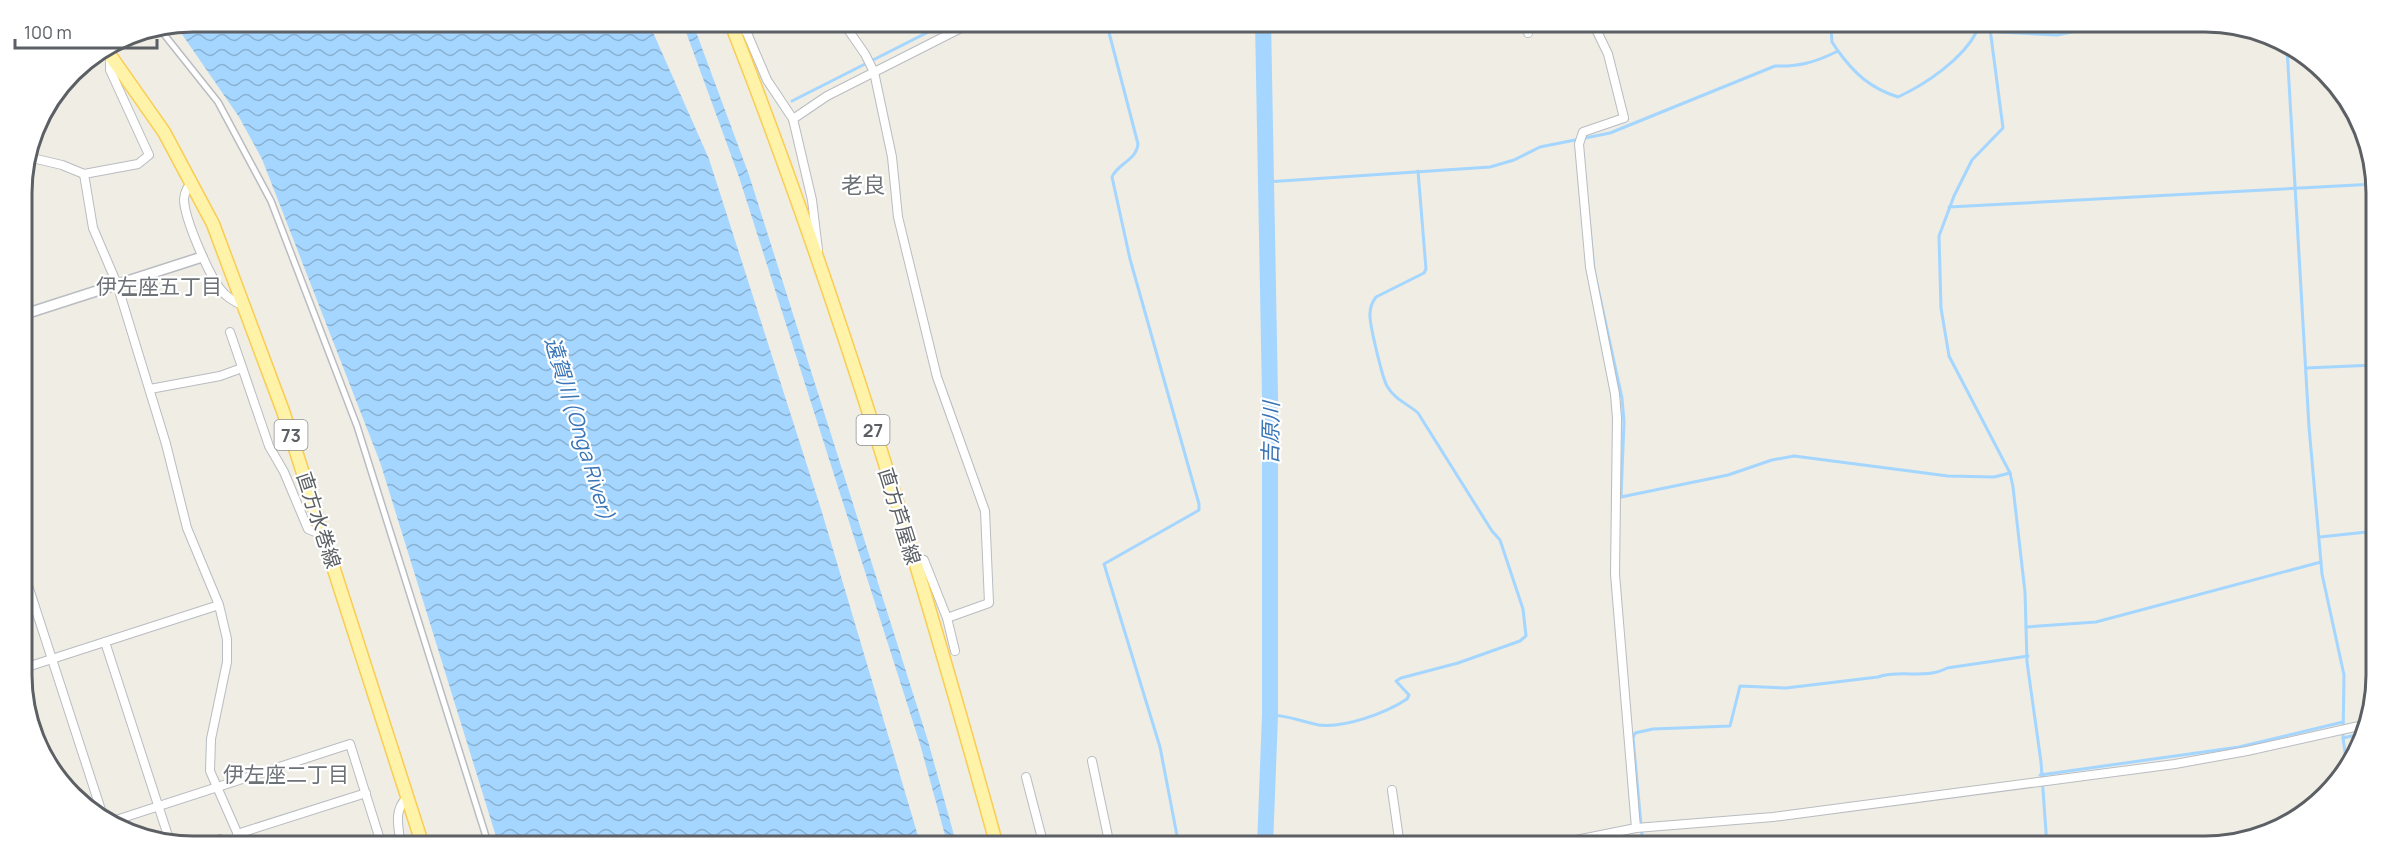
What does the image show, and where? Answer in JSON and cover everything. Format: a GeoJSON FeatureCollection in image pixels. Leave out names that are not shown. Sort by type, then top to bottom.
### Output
{"type":"FeatureCollection","features":[{"type":"Feature","properties":{"kind":"main road","name":"直方芦屋線"},"geometry":{"type":"LineString","coordinates":[[734,31],[817,261],[913,556],[994,836]]}},
{"type":"Feature","properties":{"kind":"main road","name":"直方水巻線"},"geometry":{"type":"LineString","coordinates":[[110,54],[164,132],[193,182],[213,224],[246,306],[323,529],[419,836]]}},
{"type":"Feature","properties":{"kind":"street"},"geometry":{"type":"LineString","coordinates":[[745,31],[767,80],[793,119],[812,200],[819,247],[817,261]]}},
{"type":"Feature","properties":{"kind":"street"},"geometry":{"type":"LineString","coordinates":[[848,31],[874,72],[892,157],[898,217],[937,377],[985,511],[989,603],[947,618]]}},
{"type":"Feature","properties":{"kind":"street"},"geometry":{"type":"LineString","coordinates":[[793,119],[874,72],[955,31]]}},
{"type":"Feature","properties":{"kind":"street"},"geometry":{"type":"LineString","coordinates":[[1597,31],[1608,54],[1624,117],[1583,132],[1579,144],[1590,267],[1615,394],[1617,418],[1615,574],[1636,828]]}},
{"type":"Feature","properties":{"kind":"street"},"geometry":{"type":"LineString","coordinates":[[164,34],[218,102],[271,201],[357,426],[486,836]]}},
{"type":"Feature","properties":{"kind":"street"},"geometry":{"type":"LineString","coordinates":[[35,159],[62,165],[84,174],[138,164],[149,155],[110,70],[108,55]]}},
{"type":"Feature","properties":{"kind":"street"},"geometry":{"type":"LineString","coordinates":[[84,174],[93,228],[117,284],[150,389],[181,498],[187,528],[219,605],[227,639],[227,662],[211,740],[210,771],[237,834],[366,793]]}},
{"type":"Feature","properties":{"kind":"street"},"geometry":{"type":"LineString","coordinates":[[193,182],[185,190],[184,202],[202,257],[221,290],[230,300],[246,306]]}},
{"type":"Feature","properties":{"kind":"street"},"geometry":{"type":"LineString","coordinates":[[32,312],[202,257]]}},
{"type":"Feature","properties":{"kind":"street"},"geometry":{"type":"LineString","coordinates":[[230,332],[269,446],[284,472],[308,529],[315,532],[323,529]]}},
{"type":"Feature","properties":{"kind":"street"},"geometry":{"type":"LineString","coordinates":[[150,389],[220,376],[242,368]]}},
{"type":"Feature","properties":{"kind":"street"},"geometry":{"type":"LineString","coordinates":[[913,556],[924,560],[947,618],[955,651]]}},
{"type":"Feature","properties":{"kind":"street"},"geometry":{"type":"LineString","coordinates":[[31,593],[100,806]]}},
{"type":"Feature","properties":{"kind":"street"},"geometry":{"type":"LineString","coordinates":[[31,666],[219,605]]}},
{"type":"Feature","properties":{"kind":"street"},"geometry":{"type":"LineString","coordinates":[[105,642],[167,833]]}},
{"type":"Feature","properties":{"kind":"street"},"geometry":{"type":"LineString","coordinates":[[1599,835],[1636,828],[1773,818],[2175,764],[2247,752],[2357,727]]}},
{"type":"Feature","properties":{"kind":"street"},"geometry":{"type":"LineString","coordinates":[[121,819],[350,744],[379,836]]}},
{"type":"Feature","properties":{"kind":"street"},"geometry":{"type":"LineString","coordinates":[[1092,761],[1108,836]]}},
{"type":"Feature","properties":{"kind":"street"},"geometry":{"type":"LineString","coordinates":[[1026,777],[1041,836]]}},
{"type":"Feature","properties":{"kind":"street"},"geometry":{"type":"LineString","coordinates":[[1392,790],[1398,835]]}},
{"type":"Feature","properties":{"kind":"street"},"geometry":{"type":"LineString","coordinates":[[400,836],[397,813],[399,806],[406,799]]}},
{"type":"Feature","properties":{"kind":"water","name":"遠賀川 (Onga River)"},"geometry":{"type":"Polygon","coordinates":[[[652,31],[709,159],[821,509],[918,836],[496,836],[380,462],[262,159],[239,117],[181,32],[652,31]]]}},
{"type":"Feature","properties":{"kind":"water"},"geometry":{"type":"Polygon","coordinates":[[[686,31],[696,31],[749,175],[928,741],[954,836],[945,836],[920,744],[739,177],[686,31]]]}},
{"type":"Feature","properties":{"kind":"waterway"},"geometry":{"type":"LineString","coordinates":[[792,101],[930,31]]}},
{"type":"Feature","properties":{"kind":"waterway"},"geometry":{"type":"LineString","coordinates":[[1109,31],[1138,144],[1134,154],[1118,168],[1112,177],[1130,259],[1199,504],[1199,510],[1104,564],[1160,747],[1177,836]]}},
{"type":"Feature","properties":{"kind":"waterway","name":"吉原川"},"geometry":{"type":"LineString","coordinates":[[1263,31],[1270,396],[1270,715],[1265,835]]}},
{"type":"Feature","properties":{"kind":"waterway"},"geometry":{"type":"LineString","coordinates":[[1831,31],[1832,42],[1838,51]]}},
{"type":"Feature","properties":{"kind":"waterway"},"geometry":{"type":"LineString","coordinates":[[1266,182],[1490,167],[1514,160],[1540,147],[1610,133],[1775,66],[1807,63],[1838,51],[1864,79],[1879,89],[1898,97],[1943,70],[1963,51],[1977,31]]}},
{"type":"Feature","properties":{"kind":"waterway"},"geometry":{"type":"LineString","coordinates":[[1990,31],[2003,128],[1972,160],[1954,196],[1939,236],[1941,308],[1949,356],[2010,473],[2013,487],[2025,592],[2027,662],[2041,762],[2046,835]]}},
{"type":"Feature","properties":{"kind":"waterway"},"geometry":{"type":"LineString","coordinates":[[1996,31],[2057,35],[2077,31]]}},
{"type":"Feature","properties":{"kind":"waterway"},"geometry":{"type":"LineString","coordinates":[[2287,55],[2309,427],[2322,574],[2344,675],[2343,738],[2345,752]]}},
{"type":"Feature","properties":{"kind":"waterway"},"geometry":{"type":"LineString","coordinates":[[1270,715],[1289,717],[1319,725],[1353,722],[1407,699],[1409,695],[1396,681],[1401,678],[1458,663],[1520,641],[1526,636],[1523,609],[1500,540],[1492,531],[1418,413],[1390,391],[1376,350],[1370,314],[1376,297],[1424,273],[1426,269],[1418,171]]}},
{"type":"Feature","properties":{"kind":"waterway"},"geometry":{"type":"LineString","coordinates":[[1949,207],[2365,185]]}},
{"type":"Feature","properties":{"kind":"waterway"},"geometry":{"type":"LineString","coordinates":[[1589,219],[1594,270],[1622,398],[1624,422],[1621,497],[1728,475],[1772,460],[1794,456],[1948,476],[1994,477],[2010,473]]}},
{"type":"Feature","properties":{"kind":"waterway"},"geometry":{"type":"LineString","coordinates":[[2306,368],[2366,365]]}},
{"type":"Feature","properties":{"kind":"waterway"},"geometry":{"type":"LineString","coordinates":[[2320,537],[2366,532]]}},
{"type":"Feature","properties":{"kind":"waterway"},"geometry":{"type":"LineString","coordinates":[[2026,627],[2096,622],[2321,562]]}},
{"type":"Feature","properties":{"kind":"waterway"},"geometry":{"type":"LineString","coordinates":[[1642,835],[1633,738],[1635,733],[1653,729],[1730,726],[1740,686],[1786,688],[1895,674],[1922,674],[2028,656]]}},
{"type":"Feature","properties":{"kind":"waterway"},"geometry":{"type":"LineString","coordinates":[[2040,775],[2239,747],[2343,722]]}},
{"type":"Feature","properties":{"kind":"waterway"},"geometry":{"type":"LineString","coordinates":[[2343,738],[2353,736]]}},
{"type":"Feature","properties":{"kind":"district","name":"老良"},"geometry":{"type":"Point","coordinates":[863,185]}},
{"type":"Feature","properties":{"kind":"district","name":"伊左座五丁目"},"geometry":{"type":"Point","coordinates":[159,286]}},
{"type":"Feature","properties":{"kind":"district","name":"伊左座二丁目"},"geometry":{"type":"Point","coordinates":[286,774]}}]}
